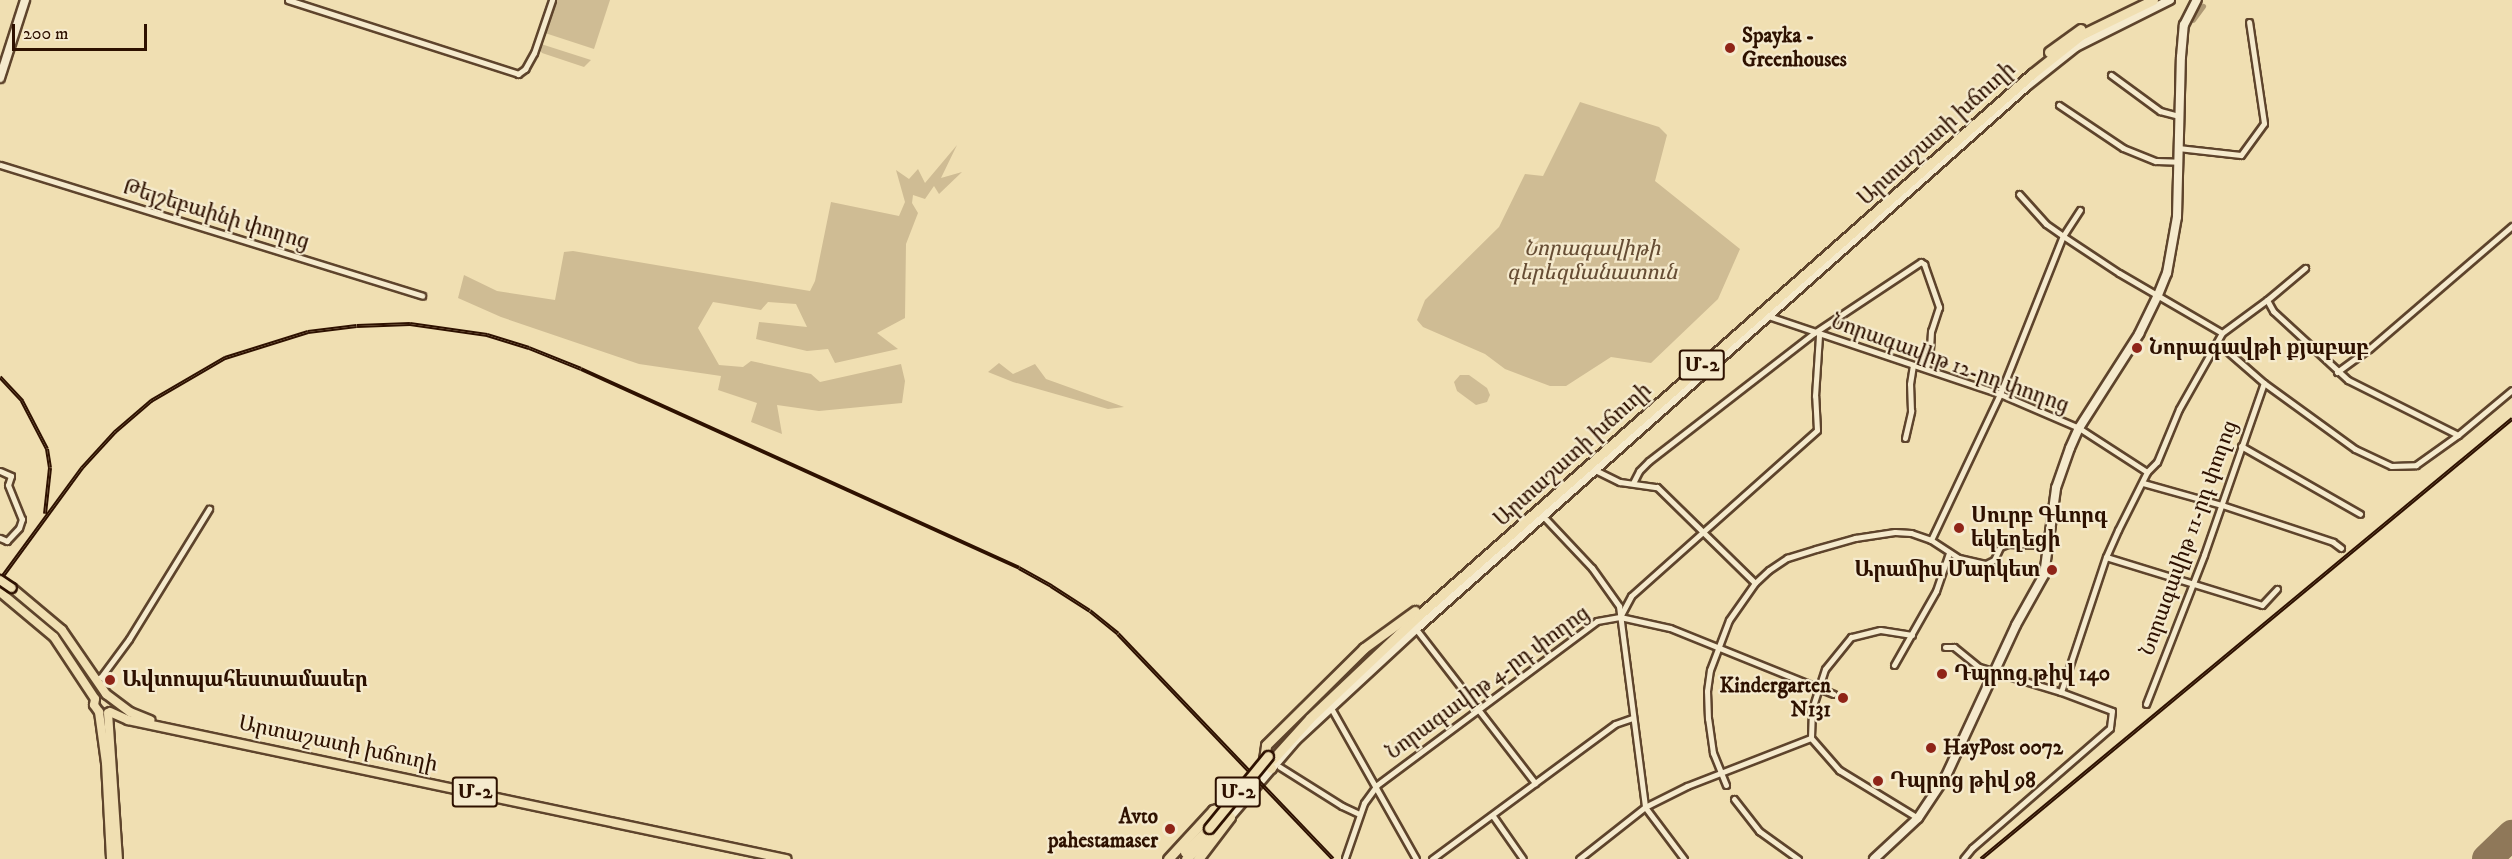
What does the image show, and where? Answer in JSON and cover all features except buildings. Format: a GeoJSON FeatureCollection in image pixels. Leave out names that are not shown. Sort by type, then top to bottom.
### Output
{"type":"FeatureCollection","features":[{"type":"Feature","properties":{"kind":"highway","name":"Արտաշատի խճուղի"},"geometry":{"type":"LineString","coordinates":[[1273,763],[1307,714],[1415,611],[2056,45],[2083,28],[2140,0]]}},
{"type":"Feature","properties":{"kind":"highway","name":"Արտաշատի խճուղի"},"geometry":{"type":"LineString","coordinates":[[1186,859],[1273,763],[1310,718],[1444,593],[2032,74],[2081,35],[2153,0]]}},
{"type":"Feature","properties":{"kind":"highway"},"geometry":{"type":"LineString","coordinates":[[1168,859],[1215,809],[1230,817],[1198,859]]}},
{"type":"Feature","properties":{"kind":"highway","name":"Արտաշատի խճուղի"},"geometry":{"type":"LineString","coordinates":[[1177,859],[1211,829]]}},
{"type":"Feature","properties":{"kind":"main road"},"geometry":{"type":"LineString","coordinates":[[0,580],[62,630],[106,694],[95,699]]}},
{"type":"Feature","properties":{"kind":"main road"},"geometry":{"type":"LineString","coordinates":[[4,594],[54,637],[95,699],[94,705],[105,712]]}},
{"type":"Feature","properties":{"kind":"main road","name":"Մ-2"},"geometry":{"type":"LineString","coordinates":[[106,694],[114,701]]}},
{"type":"Feature","properties":{"kind":"main road"},"geometry":{"type":"LineString","coordinates":[[111,859],[105,712],[114,701]]}},
{"type":"Feature","properties":{"kind":"main road","name":"Արտաշատի խճուղի"},"geometry":{"type":"LineString","coordinates":[[114,701],[130,712],[164,726]]}},
{"type":"Feature","properties":{"kind":"main road"},"geometry":{"type":"LineString","coordinates":[[105,712],[117,859]]}},
{"type":"Feature","properties":{"kind":"main road","name":"Արտաշատի խճուղի"},"geometry":{"type":"LineString","coordinates":[[105,712],[128,720],[786,859]]}},
{"type":"Feature","properties":{"kind":"street"},"geometry":{"type":"LineString","coordinates":[[0,78],[25,0]]}},
{"type":"Feature","properties":{"kind":"street"},"geometry":{"type":"LineString","coordinates":[[288,0],[518,75],[525,69],[534,53],[552,0]]}},
{"type":"Feature","properties":{"kind":"street","name":"Արտաշատի խճուղի"},"geometry":{"type":"LineString","coordinates":[[1273,763],[1416,628],[1542,515],[2061,57],[2091,38],[2170,0]]}},
{"type":"Feature","properties":{"kind":"street"},"geometry":{"type":"LineString","coordinates":[[2192,0],[2192,9]]}},
{"type":"Feature","properties":{"kind":"street"},"geometry":{"type":"LineString","coordinates":[[1874,859],[1918,818],[1946,776],[1994,670],[2044,575],[2056,488],[2079,428],[2139,333],[2158,295],[2174,240],[2184,25],[2197,0]]}},
{"type":"Feature","properties":{"kind":"street"},"geometry":{"type":"LineString","coordinates":[[2178,148],[2241,155],[2264,123],[2249,22]]}},
{"type":"Feature","properties":{"kind":"street"},"geometry":{"type":"LineString","coordinates":[[2111,75],[2160,111],[2179,116]]}},
{"type":"Feature","properties":{"kind":"street"},"geometry":{"type":"LineString","coordinates":[[2059,105],[2123,148],[2156,161],[2179,162]]}},
{"type":"Feature","properties":{"kind":"street","name":"Թեյշեբաինի փողոց"},"geometry":{"type":"LineString","coordinates":[[0,165],[422,296]]}},
{"type":"Feature","properties":{"kind":"street"},"geometry":{"type":"LineString","coordinates":[[2019,194],[2046,224],[2063,236],[2119,273],[2222,333]]}},
{"type":"Feature","properties":{"kind":"street"},"geometry":{"type":"LineString","coordinates":[[1931,540],[2000,394],[2063,236],[2080,210]]}},
{"type":"Feature","properties":{"kind":"street"},"geometry":{"type":"LineString","coordinates":[[2337,372],[2376,343],[2512,226]]}},
{"type":"Feature","properties":{"kind":"street"},"geometry":{"type":"LineString","coordinates":[[1633,483],[1639,471],[1649,461],[1816,334],[1922,262],[1939,307],[1931,331],[1930,352],[1926,368]]}},
{"type":"Feature","properties":{"kind":"street"},"geometry":{"type":"LineString","coordinates":[[2061,692],[2106,557],[2147,472],[2157,462],[2179,409],[2222,333],[2305,268]]}},
{"type":"Feature","properties":{"kind":"street"},"geometry":{"type":"LineString","coordinates":[[2267,300],[2274,311],[2337,372],[2458,435]]}},
{"type":"Feature","properties":{"kind":"street","name":"Նորագավիթ 12-րդ փողոց"},"geometry":{"type":"LineString","coordinates":[[1768,316],[2000,394],[2079,428],[2147,472]]}},
{"type":"Feature","properties":{"kind":"street"},"geometry":{"type":"LineString","coordinates":[[1620,617],[1631,596],[1817,430],[1816,334]]}},
{"type":"Feature","properties":{"kind":"street"},"geometry":{"type":"LineString","coordinates":[[2218,343],[2264,383],[2355,449],[2391,466],[2416,465],[2458,435],[2512,390]]}},
{"type":"Feature","properties":{"kind":"street"},"geometry":{"type":"LineString","coordinates":[[1905,438],[1911,411],[1910,384],[1913,365]]}},
{"type":"Feature","properties":{"kind":"street","name":"Նորագավիթ 11-րդ փողոց"},"geometry":{"type":"LineString","coordinates":[[2146,704],[2222,505],[2264,383]]}},
{"type":"Feature","properties":{"kind":"street"},"geometry":{"type":"LineString","coordinates":[[2241,446],[2360,514]]}},
{"type":"Feature","properties":{"kind":"street"},"geometry":{"type":"LineString","coordinates":[[1593,470],[1607,478],[1657,487],[1755,583]]}},
{"type":"Feature","properties":{"kind":"street"},"geometry":{"type":"LineString","coordinates":[[0,471],[12,476],[8,485],[22,519],[19,528],[7,540],[0,538]]}},
{"type":"Feature","properties":{"kind":"street"},"geometry":{"type":"LineString","coordinates":[[2143,483],[2222,505],[2333,542],[2341,548]]}},
{"type":"Feature","properties":{"kind":"street"},"geometry":{"type":"LineString","coordinates":[[96,679],[101,677],[129,639],[209,509]]}},
{"type":"Feature","properties":{"kind":"street"},"geometry":{"type":"LineString","coordinates":[[1542,515],[1592,568],[1617,601],[1645,807],[1684,859]]}},
{"type":"Feature","properties":{"kind":"street"},"geometry":{"type":"LineString","coordinates":[[1726,785],[1713,753],[1707,691],[1717,646],[1729,620],[1755,583],[1787,558],[1855,538],[1895,532],[1911,533],[1931,540],[1949,553],[1986,564],[1992,563],[2000,547],[2007,544],[2048,545]]}},
{"type":"Feature","properties":{"kind":"street"},"geometry":{"type":"LineString","coordinates":[[1894,665],[1936,591],[1949,553]]}},
{"type":"Feature","properties":{"kind":"street"},"geometry":{"type":"LineString","coordinates":[[2106,557],[2262,605],[2277,589]]}},
{"type":"Feature","properties":{"kind":"street","name":"Նորագավիթ 4-րդ փողոց"},"geometry":{"type":"LineString","coordinates":[[1345,858],[1359,814],[1368,794],[1377,785],[1597,621],[1620,617],[1670,627],[1833,694]]}},
{"type":"Feature","properties":{"kind":"street"},"geometry":{"type":"LineString","coordinates":[[1416,628],[1535,783]]}},
{"type":"Feature","properties":{"kind":"street"},"geometry":{"type":"LineString","coordinates":[[1912,635],[1880,630],[1851,637],[1826,669],[1818,687],[1812,709],[1811,738],[1839,770],[1918,818]]}},
{"type":"Feature","properties":{"kind":"street"},"geometry":{"type":"LineString","coordinates":[[1944,647],[1954,647],[1980,667],[2061,692],[2112,711],[2110,728],[1972,848],[1963,859]]}},
{"type":"Feature","properties":{"kind":"street"},"geometry":{"type":"LineString","coordinates":[[1331,708],[1377,785],[1416,859]]}},
{"type":"Feature","properties":{"kind":"street"},"geometry":{"type":"LineString","coordinates":[[1432,859],[1615,724],[1632,718]]}},
{"type":"Feature","properties":{"kind":"street"},"geometry":{"type":"LineString","coordinates":[[1579,859],[1645,807],[1720,773],[1811,738]]}},
{"type":"Feature","properties":{"kind":"street"},"geometry":{"type":"LineString","coordinates":[[1230,817],[1273,763],[1359,814]]}},
{"type":"Feature","properties":{"kind":"street"},"geometry":{"type":"LineString","coordinates":[[1734,799],[1759,831],[1798,859]]}},
{"type":"Feature","properties":{"kind":"street"},"geometry":{"type":"LineString","coordinates":[[1493,816],[1523,859]]}},
{"type":"Feature","properties":{"kind":"green space"},"geometry":{"type":"Polygon","coordinates":[[[556,0],[610,0],[594,49],[545,33],[556,0]]]}},
{"type":"Feature","properties":{"kind":"green space"},"geometry":{"type":"Polygon","coordinates":[[[541,44],[591,60],[584,67],[542,53],[539,49],[541,44]]]}},
{"type":"Feature","properties":{"kind":"green space","name":"Նորագավիթի գերեզմանատուն"},"geometry":{"type":"Polygon","coordinates":[[[1580,102],[1659,127],[1667,135],[1655,181],[1740,249],[1718,299],[1651,363],[1611,357],[1566,386],[1550,386],[1505,369],[1485,354],[1423,327],[1417,320],[1425,300],[1499,227],[1525,174],[1543,176],[1580,102]]]}},
{"type":"Feature","properties":{"kind":"green space"},"geometry":{"type":"Polygon","coordinates":[[[957,145],[941,178],[962,172],[939,194],[934,186],[925,199],[913,195],[912,203],[918,213],[906,244],[905,318],[877,333],[898,349],[835,363],[828,349],[807,351],[756,339],[759,322],[807,327],[796,304],[768,302],[761,310],[713,302],[698,328],[719,365],[743,367],[751,361],[811,374],[820,382],[901,364],[905,381],[902,403],[819,411],[777,405],[782,434],[751,422],[757,403],[718,390],[721,376],[639,364],[501,317],[458,298],[464,275],[497,291],[555,300],[564,252],[573,251],[810,291],[815,281],[831,202],[899,216],[905,202],[896,170],[909,179],[918,169],[925,183],[957,145]]]}},
{"type":"Feature","properties":{"kind":"green space"},"geometry":{"type":"Polygon","coordinates":[[[999,363],[1013,374],[1035,364],[1046,379],[1124,407],[1108,409],[1013,382],[988,372],[999,363]]]}},
{"type":"Feature","properties":{"kind":"green space"},"geometry":{"type":"Polygon","coordinates":[[[1460,375],[1469,375],[1487,388],[1490,395],[1487,402],[1476,405],[1457,391],[1454,382],[1460,375]]]}},
{"type":"Feature","properties":{"kind":"waterway"},"geometry":{"type":"LineString","coordinates":[[2193,20],[2203,6]]}},
{"type":"Feature","properties":{"kind":"runway"},"geometry":{"type":"LineString","coordinates":[[2487,859],[2512,835]]}},
{"type":"Feature","properties":{"kind":"railway"},"geometry":{"type":"LineString","coordinates":[[0,580],[82,468],[115,432],[151,401],[225,358],[308,332],[357,326],[410,324],[487,335],[529,348],[581,369],[1019,568],[1051,586],[1090,611],[1118,634],[1333,859]]}},
{"type":"Feature","properties":{"kind":"railway"},"geometry":{"type":"LineString","coordinates":[[0,377],[22,401],[47,449],[50,468],[45,514]]}},
{"type":"Feature","properties":{"kind":"railway"},"geometry":{"type":"LineString","coordinates":[[1981,859],[2512,419]]}},
{"type":"Feature","properties":{"kind":"place","name":"Spayka - Greenhouses"},"geometry":{"type":"Point","coordinates":[1730,48]}},
{"type":"Feature","properties":{"kind":"place","name":"Նորագավթի քյաբաբ"},"geometry":{"type":"Point","coordinates":[2137,348]}},
{"type":"Feature","properties":{"kind":"place","name":"Սուրբ Գևորգ եկեղեցի"},"geometry":{"type":"Point","coordinates":[1959,528]}},
{"type":"Feature","properties":{"kind":"place","name":"Արամիս Մարկետ"},"geometry":{"type":"Point","coordinates":[2052,570]}},
{"type":"Feature","properties":{"kind":"place","name":"Դպրոց թիվ 140"},"geometry":{"type":"Point","coordinates":[1942,674]}},
{"type":"Feature","properties":{"kind":"place","name":"Ավտոպահեստամասեր"},"geometry":{"type":"Point","coordinates":[110,680]}},
{"type":"Feature","properties":{"kind":"place","name":"Kindergarten N131"},"geometry":{"type":"Point","coordinates":[1843,698]}},
{"type":"Feature","properties":{"kind":"place","name":"HayPost 0072"},"geometry":{"type":"Point","coordinates":[1931,748]}},
{"type":"Feature","properties":{"kind":"place","name":"Դպրոց թիվ 98"},"geometry":{"type":"Point","coordinates":[1878,781]}},
{"type":"Feature","properties":{"kind":"place","name":"Avto pahestamaser"},"geometry":{"type":"Point","coordinates":[1170,829]}}]}
